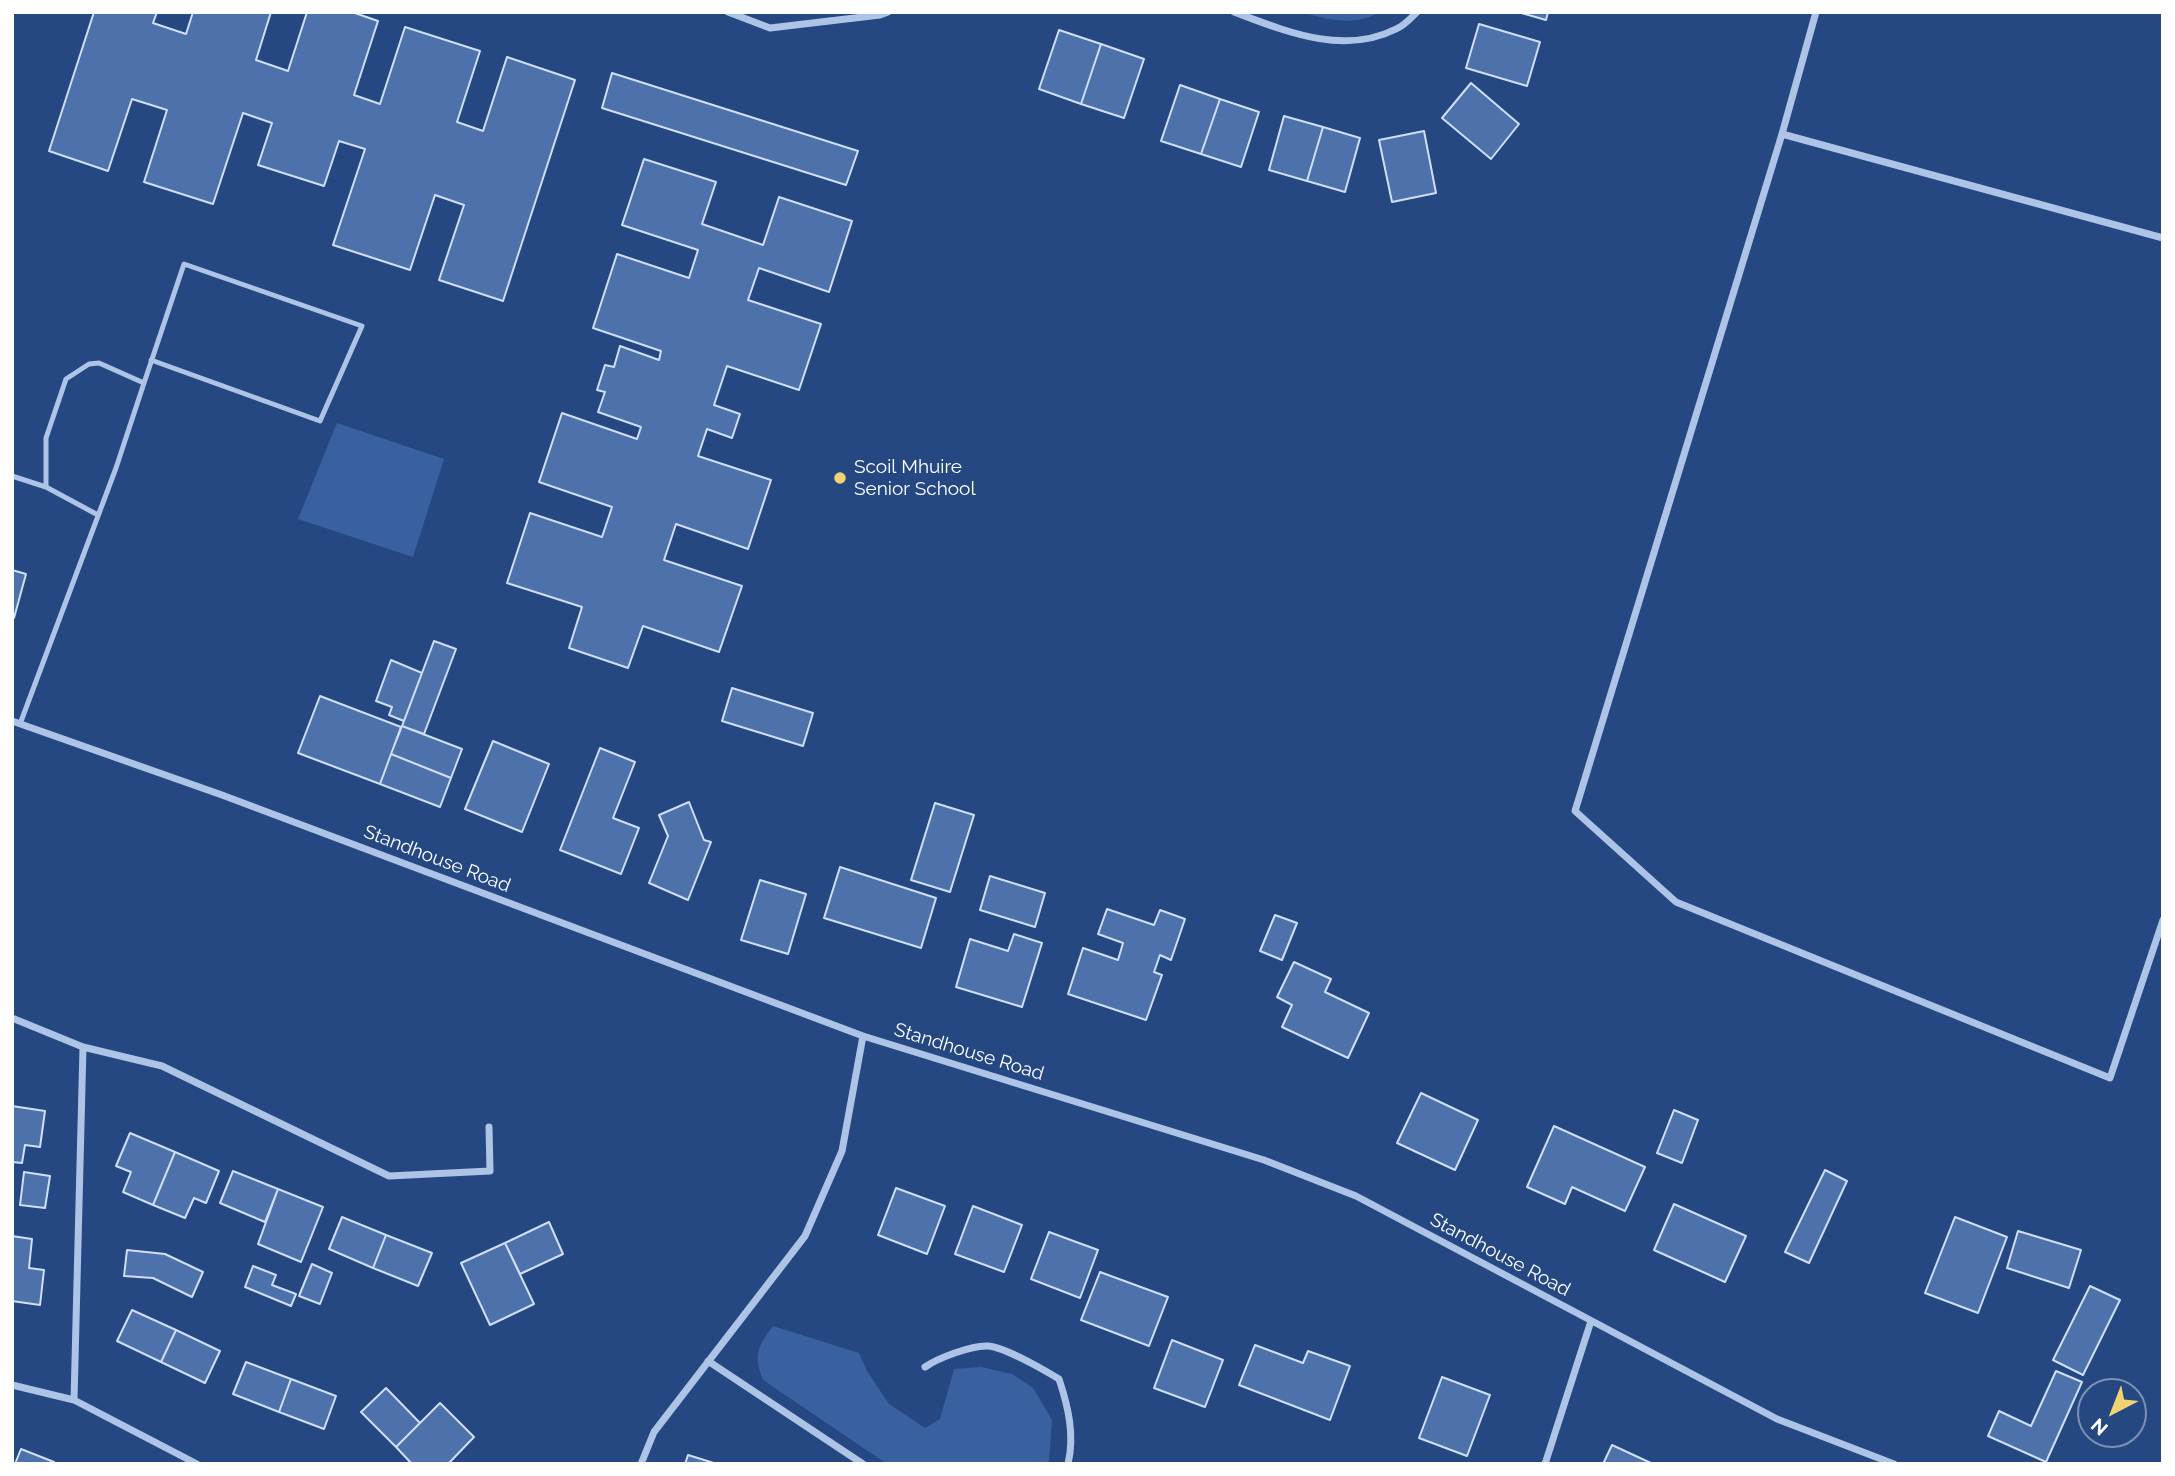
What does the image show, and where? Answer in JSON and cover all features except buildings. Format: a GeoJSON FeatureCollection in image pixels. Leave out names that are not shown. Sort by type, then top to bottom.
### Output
{"type":"FeatureCollection","features":[{"type":"Feature","properties":{"kind":"street"},"geometry":{"type":"LineString","coordinates":[[728,12],[770,28],[888,12]]}},
{"type":"Feature","properties":{"kind":"street"},"geometry":{"type":"LineString","coordinates":[[1234,12],[1298,36],[1361,41],[1398,29],[1417,12]]}},
{"type":"Feature","properties":{"kind":"street"},"geometry":{"type":"LineString","coordinates":[[1816,12],[1782,134],[1575,811],[1676,902],[2110,1078],[2163,920]]}},
{"type":"Feature","properties":{"kind":"street"},"geometry":{"type":"LineString","coordinates":[[1782,134],[2163,238]]}},
{"type":"Feature","properties":{"kind":"street","name":"Standhouse Road"},"geometry":{"type":"LineString","coordinates":[[16,723],[222,795],[863,1036],[1264,1160],[1345,1192],[1777,1419],[1894,1464]]}},
{"type":"Feature","properties":{"kind":"street"},"geometry":{"type":"LineString","coordinates":[[12,1018],[83,1047],[162,1066],[389,1176],[490,1171],[489,1127]]}},
{"type":"Feature","properties":{"kind":"street"},"geometry":{"type":"LineString","coordinates":[[641,1464],[654,1432],[805,1236],[842,1150],[863,1036]]}},
{"type":"Feature","properties":{"kind":"street"},"geometry":{"type":"LineString","coordinates":[[74,1400],[83,1047]]}},
{"type":"Feature","properties":{"kind":"street"},"geometry":{"type":"LineString","coordinates":[[1545,1464],[1591,1321]]}},
{"type":"Feature","properties":{"kind":"street"},"geometry":{"type":"LineString","coordinates":[[925,1367],[941,1356],[988,1346],[1024,1360],[1059,1379],[1069,1408],[1072,1450],[1068,1464]]}},
{"type":"Feature","properties":{"kind":"street"},"geometry":{"type":"LineString","coordinates":[[708,1361],[863,1464]]}},
{"type":"Feature","properties":{"kind":"street"},"geometry":{"type":"LineString","coordinates":[[12,1385],[74,1400],[197,1464]]}},
{"type":"Feature","properties":{"kind":"lane"},"geometry":{"type":"LineString","coordinates":[[16,723],[116,468],[151,360],[184,264],[362,326],[320,421],[151,360]]}},
{"type":"Feature","properties":{"kind":"lane"},"geometry":{"type":"LineString","coordinates":[[46,487],[46,438],[66,379],[89,364],[99,363],[144,383]]}},
{"type":"Feature","properties":{"kind":"lane"},"geometry":{"type":"LineString","coordinates":[[12,477],[46,487],[98,515]]}},
{"type":"Feature","properties":{"kind":"shaded area"},"geometry":{"type":"Polygon","coordinates":[[[1300,12],[1381,12],[1370,17],[1341,21],[1300,12]]]}},
{"type":"Feature","properties":{"kind":"shaded area"},"geometry":{"type":"Polygon","coordinates":[[[337,423],[444,459],[413,557],[298,519],[337,423]]]}},
{"type":"Feature","properties":{"kind":"shaded area"},"geometry":{"type":"Polygon","coordinates":[[[773,1326],[859,1353],[867,1371],[889,1404],[925,1428],[940,1419],[954,1369],[981,1367],[1012,1374],[1033,1388],[1052,1420],[1049,1461],[1047,1464],[887,1464],[763,1380],[758,1364],[759,1351],[773,1326]]]}},
{"type":"Feature","properties":{"kind":"place","name":"Scoil Mhuire Senior School"},"geometry":{"type":"Point","coordinates":[840,478]}}]}
